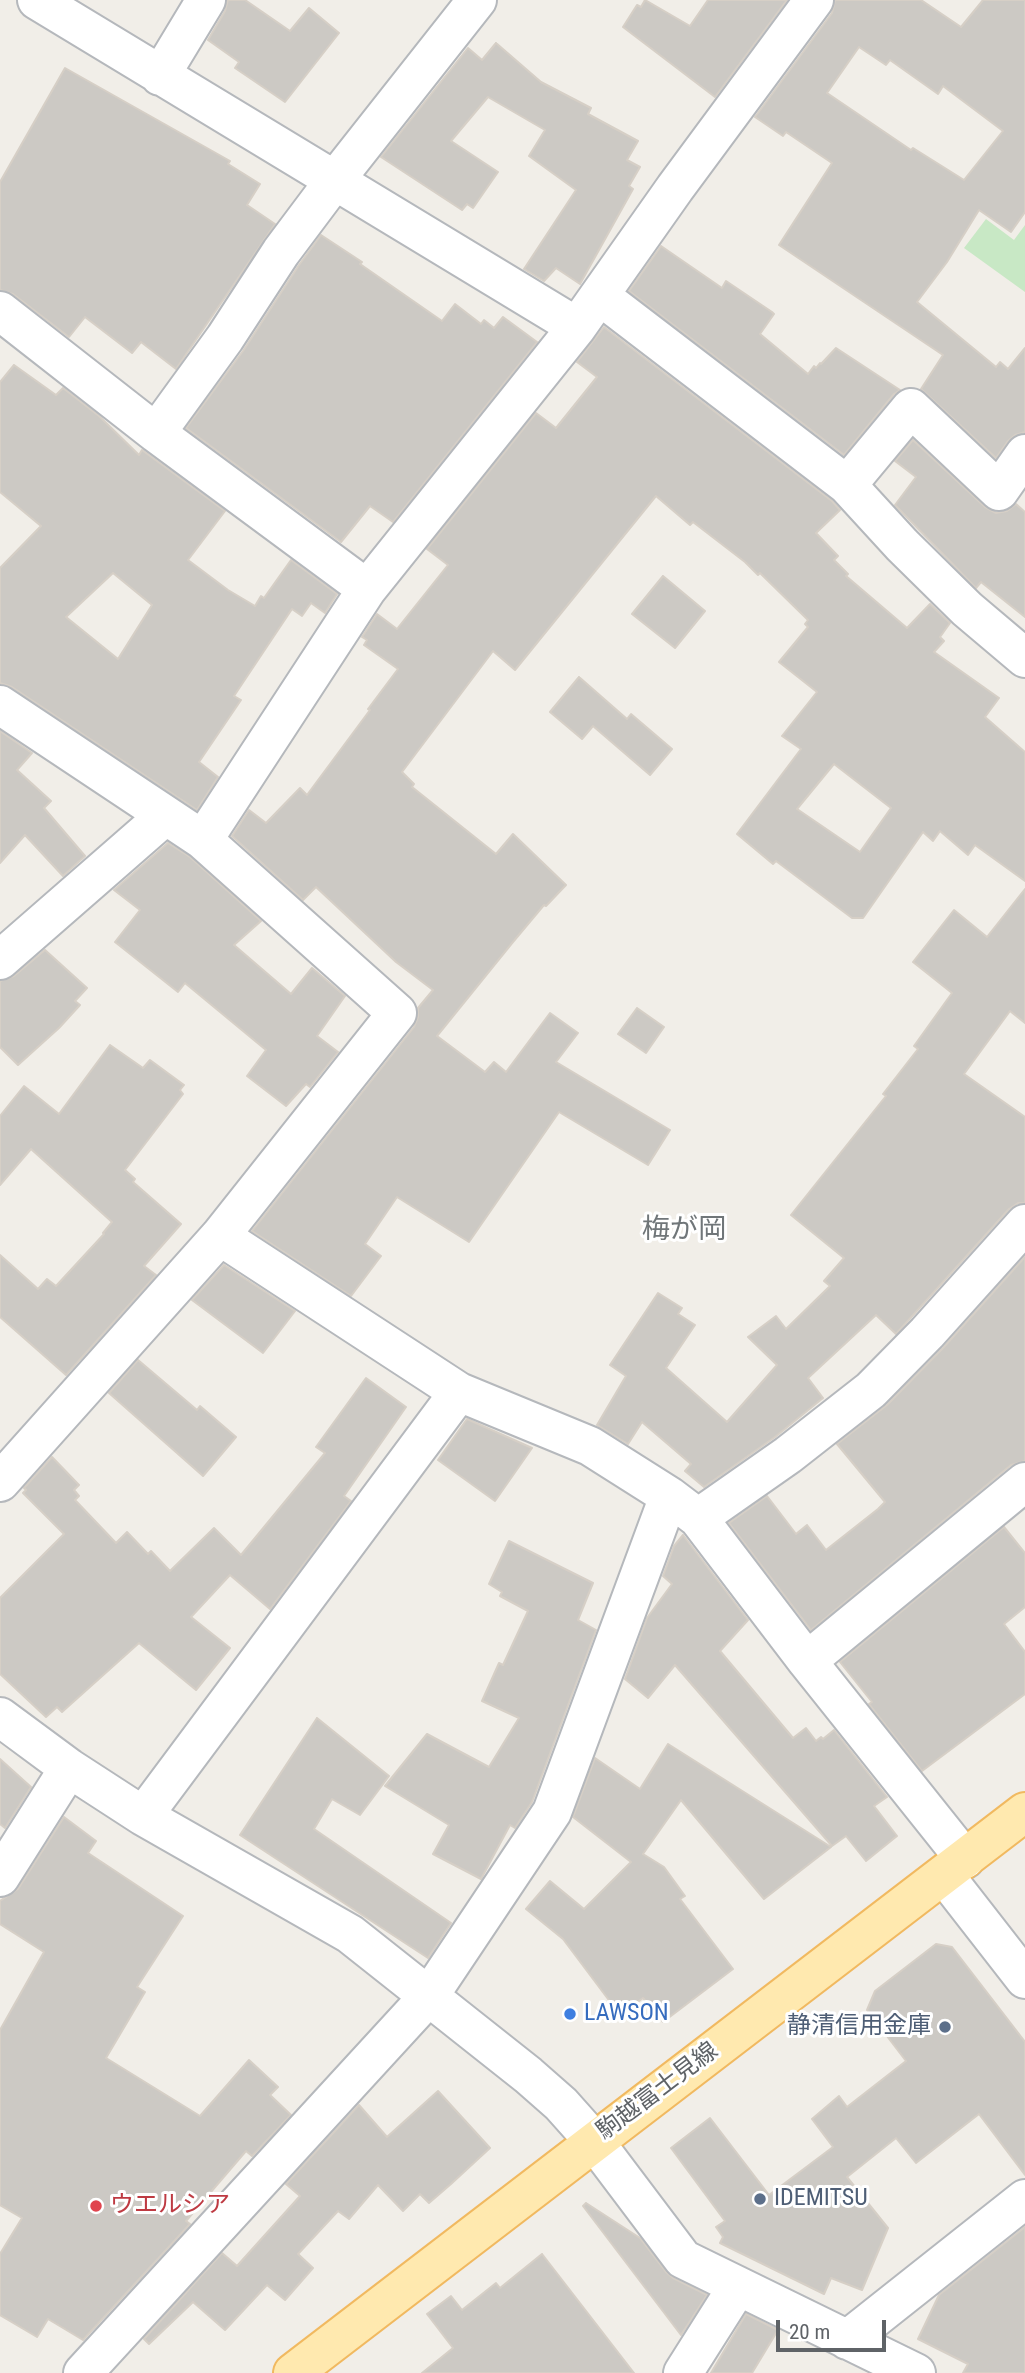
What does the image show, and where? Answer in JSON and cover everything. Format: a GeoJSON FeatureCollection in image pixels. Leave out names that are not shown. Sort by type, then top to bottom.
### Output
{"type":"FeatureCollection","features":[{"type":"Feature","properties":{"kind":"main road","name":"駒越富士見線"},"geometry":{"type":"LineString","coordinates":[[293,2373],[1025,1812]]}},
{"type":"Feature","properties":{"kind":"street"},"geometry":{"type":"LineString","coordinates":[[37,0],[577,327]]}},
{"type":"Feature","properties":{"kind":"street"},"geometry":{"type":"LineString","coordinates":[[160,76],[206,0]]}},
{"type":"Feature","properties":{"kind":"street"},"geometry":{"type":"LineString","coordinates":[[156,433],[225,338],[281,252],[477,0]]}},
{"type":"Feature","properties":{"kind":"street"},"geometry":{"type":"LineString","coordinates":[[203,840],[367,589],[577,327],[675,188],[814,0]]}},
{"type":"Feature","properties":{"kind":"street"},"geometry":{"type":"LineString","coordinates":[[600,296],[847,485],[902,545],[967,609],[1025,658]]}},
{"type":"Feature","properties":{"kind":"street"},"geometry":{"type":"LineString","coordinates":[[0,311],[156,433],[367,589]]}},
{"type":"Feature","properties":{"kind":"street"},"geometry":{"type":"LineString","coordinates":[[847,485],[911,408],[999,491],[1025,454]]}},
{"type":"Feature","properties":{"kind":"street"},"geometry":{"type":"LineString","coordinates":[[0,705],[203,840],[397,1013],[220,1236],[0,1482]]}},
{"type":"Feature","properties":{"kind":"street"},"geometry":{"type":"LineString","coordinates":[[0,960],[165,816]]}},
{"type":"Feature","properties":{"kind":"street"},"geometry":{"type":"LineString","coordinates":[[83,2373],[429,1996],[552,1812],[683,1507],[788,1454],[871,1390],[927,1333],[1025,1224]]}},
{"type":"Feature","properties":{"kind":"street"},"geometry":{"type":"LineString","coordinates":[[220,1236],[459,1392],[590,1446],[683,1507],[807,1661],[955,1867],[1025,1979]]}},
{"type":"Feature","properties":{"kind":"street"},"geometry":{"type":"LineString","coordinates":[[143,1816],[459,1392]]}},
{"type":"Feature","properties":{"kind":"street"},"geometry":{"type":"LineString","coordinates":[[807,1661],[1025,1482]]}},
{"type":"Feature","properties":{"kind":"street"},"geometry":{"type":"LineString","coordinates":[[0,1717],[69,1768],[143,1816],[350,1934],[429,1996],[561,2104],[594,2141],[683,2259],[916,2373]]}},
{"type":"Feature","properties":{"kind":"street"},"geometry":{"type":"LineString","coordinates":[[0,1877],[69,1768]]}},
{"type":"Feature","properties":{"kind":"street"},"geometry":{"type":"LineString","coordinates":[[847,2340],[1025,2199]]}},
{"type":"Feature","properties":{"kind":"street"},"geometry":{"type":"LineString","coordinates":[[683,2373],[737,2286]]}},
{"type":"Feature","properties":{"kind":"green space"},"geometry":{"type":"Polygon","coordinates":[[[986,219],[1014,240],[1025,225],[1025,292],[964,248],[986,219]]]}},
{"type":"Feature","properties":{"kind":"building"},"geometry":{"type":"Polygon","coordinates":[[[228,0],[245,0],[290,31],[309,8],[339,33],[285,102],[235,68],[239,62],[208,40],[225,11],[228,0]]]}},
{"type":"Feature","properties":{"kind":"building"},"geometry":{"type":"Polygon","coordinates":[[[645,0],[690,26],[708,0],[787,0],[715,97],[623,27],[637,5],[641,7],[645,0]]]}},
{"type":"Feature","properties":{"kind":"building"},"geometry":{"type":"Polygon","coordinates":[[[835,0],[921,0],[961,27],[983,0],[1025,0],[1025,212],[1011,232],[979,210],[947,262],[917,302],[996,367],[1000,362],[1008,369],[1025,348],[1025,432],[1008,441],[996,458],[921,389],[943,355],[779,245],[832,163],[786,132],[783,136],[755,117],[832,13],[835,0]],[[859,47],[827,93],[911,150],[913,148],[964,180],[1003,131],[943,86],[938,94],[890,60],[886,65],[859,47]]]}},
{"type":"Feature","properties":{"kind":"building"},"geometry":{"type":"Polygon","coordinates":[[[496,43],[541,82],[591,108],[588,114],[638,141],[627,160],[640,167],[629,186],[633,189],[580,284],[556,268],[544,281],[524,269],[576,190],[529,156],[545,130],[488,97],[451,141],[498,172],[473,208],[467,204],[462,210],[381,157],[468,48],[482,60],[496,43]]]}},
{"type":"Feature","properties":{"kind":"building"},"geometry":{"type":"Polygon","coordinates":[[[65,68],[230,161],[228,164],[260,184],[247,205],[275,224],[176,369],[141,342],[132,353],[85,317],[69,337],[13,294],[0,290],[0,182],[65,68]]]}},
{"type":"Feature","properties":{"kind":"building"},"geometry":{"type":"Polygon","coordinates":[[[321,235],[442,321],[455,304],[481,324],[484,320],[494,328],[503,317],[537,342],[393,522],[370,506],[341,542],[186,428],[243,351],[321,235]]]}},
{"type":"Feature","properties":{"kind":"building"},"geometry":{"type":"Polygon","coordinates":[[[661,246],[722,288],[726,281],[772,312],[774,314],[760,334],[808,374],[836,348],[900,390],[844,455],[629,291],[661,246]]]}},
{"type":"Feature","properties":{"kind":"building"},"geometry":{"type":"Polygon","coordinates":[[[604,327],[832,501],[840,510],[816,533],[838,556],[834,560],[848,574],[846,576],[907,628],[930,604],[950,623],[940,637],[944,641],[934,652],[999,698],[985,717],[1025,752],[1025,881],[975,845],[968,855],[940,831],[933,841],[923,832],[863,918],[852,918],[776,861],[773,864],[737,834],[801,749],[782,736],[817,692],[779,662],[808,627],[805,624],[808,620],[760,573],[758,575],[693,522],[690,525],[656,496],[515,670],[493,651],[402,772],[414,784],[412,787],[496,854],[513,834],[566,885],[544,905],[437,1036],[485,1072],[494,1062],[506,1072],[550,1013],[578,1033],[556,1062],[670,1130],[648,1165],[559,1112],[469,1242],[397,1197],[365,1244],[381,1256],[351,1296],[252,1231],[414,1027],[418,1008],[433,990],[396,962],[316,887],[303,900],[232,836],[249,810],[266,823],[300,788],[307,795],[370,710],[368,709],[398,669],[364,645],[367,640],[362,637],[377,614],[397,629],[448,565],[427,549],[536,413],[556,428],[597,377],[577,362],[604,327]],[[834,764],[797,809],[860,852],[891,808],[834,764]]]}},
{"type":"Feature","properties":{"kind":"building"},"geometry":{"type":"Polygon","coordinates":[[[14,365],[56,395],[63,388],[99,416],[139,455],[142,450],[225,511],[188,560],[228,590],[255,606],[261,596],[264,598],[291,560],[337,594],[325,613],[311,603],[302,616],[292,609],[234,696],[241,700],[199,762],[218,777],[197,810],[12,687],[0,683],[0,568],[41,526],[0,492],[0,382],[14,365]],[[113,573],[66,617],[118,659],[152,605],[113,573]]]}},
{"type":"Feature","properties":{"kind":"building"},"geometry":{"type":"Polygon","coordinates":[[[913,440],[985,507],[996,513],[1007,511],[1016,504],[1025,512],[1025,617],[981,582],[976,588],[895,505],[916,477],[895,461],[913,440]]]}},
{"type":"Feature","properties":{"kind":"building"},"geometry":{"type":"Polygon","coordinates":[[[663,576],[705,611],[675,648],[632,614],[663,576]]]}},
{"type":"Feature","properties":{"kind":"building"},"geometry":{"type":"Polygon","coordinates":[[[579,677],[627,719],[631,714],[672,749],[650,775],[593,726],[582,739],[550,712],[579,677]]]}},
{"type":"Feature","properties":{"kind":"building"},"geometry":{"type":"Polygon","coordinates":[[[0,731],[32,753],[17,770],[51,801],[44,808],[85,856],[63,876],[25,835],[0,863],[0,731]]]}},
{"type":"Feature","properties":{"kind":"building"},"geometry":{"type":"Polygon","coordinates":[[[168,843],[190,857],[261,921],[234,945],[291,994],[312,968],[345,996],[317,1036],[338,1052],[310,1087],[306,1084],[286,1106],[247,1076],[266,1050],[185,983],[178,992],[115,942],[140,910],[114,890],[168,843]]]}},
{"type":"Feature","properties":{"kind":"building"},"geometry":{"type":"Polygon","coordinates":[[[1025,889],[1025,1023],[1010,1011],[964,1074],[1025,1117],[1025,1203],[1018,1203],[1009,1209],[896,1334],[876,1315],[808,1378],[823,1398],[775,1437],[704,1487],[685,1471],[691,1464],[642,1422],[628,1444],[597,1425],[626,1376],[610,1365],[658,1293],[682,1308],[678,1314],[695,1325],[666,1368],[727,1422],[777,1365],[748,1337],[776,1316],[786,1329],[830,1286],[824,1281],[844,1258],[791,1215],[886,1096],[883,1094],[918,1049],[914,1046],[952,993],[913,962],[954,910],[987,937],[1025,889]]]}},
{"type":"Feature","properties":{"kind":"building"},"geometry":{"type":"Polygon","coordinates":[[[45,950],[87,988],[75,1001],[80,1005],[18,1065],[0,1047],[0,981],[14,976],[45,950]]]}},
{"type":"Feature","properties":{"kind":"building"},"geometry":{"type":"Polygon","coordinates":[[[637,1008],[664,1027],[646,1053],[618,1034],[637,1008]]]}},
{"type":"Feature","properties":{"kind":"building"},"geometry":{"type":"Polygon","coordinates":[[[110,1045],[143,1068],[150,1060],[184,1085],[180,1090],[183,1094],[125,1170],[135,1179],[133,1182],[181,1224],[144,1266],[156,1275],[66,1375],[0,1317],[0,1255],[38,1289],[47,1279],[56,1286],[112,1222],[31,1149],[0,1185],[0,1116],[24,1086],[59,1114],[110,1045]]]}},
{"type":"Feature","properties":{"kind":"building"},"geometry":{"type":"Polygon","coordinates":[[[1025,1257],[1025,1461],[1011,1465],[811,1630],[729,1523],[767,1496],[796,1534],[807,1525],[826,1550],[878,1509],[885,1502],[837,1444],[887,1405],[1025,1257]]]}},
{"type":"Feature","properties":{"kind":"building"},"geometry":{"type":"Polygon","coordinates":[[[224,1265],[295,1311],[263,1353],[192,1300],[224,1265]]]}},
{"type":"Feature","properties":{"kind":"building"},"geometry":{"type":"Polygon","coordinates":[[[138,1360],[197,1410],[200,1406],[236,1437],[203,1476],[109,1393],[138,1360]]]}},
{"type":"Feature","properties":{"kind":"building"},"geometry":{"type":"Polygon","coordinates":[[[366,1378],[406,1407],[344,1496],[351,1501],[270,1609],[230,1575],[191,1617],[230,1648],[196,1690],[139,1643],[62,1712],[57,1707],[46,1717],[0,1674],[0,1598],[64,1534],[23,1493],[26,1490],[24,1488],[52,1457],[79,1485],[74,1490],[79,1496],[75,1500],[116,1543],[127,1532],[148,1554],[151,1551],[170,1571],[214,1528],[241,1555],[325,1453],[316,1447],[366,1378]]]}},
{"type":"Feature","properties":{"kind":"building"},"geometry":{"type":"Polygon","coordinates":[[[467,1419],[532,1448],[495,1501],[438,1460],[467,1419]]]}},
{"type":"Feature","properties":{"kind":"building"},"geometry":{"type":"Polygon","coordinates":[[[1004,1527],[1025,1553],[1025,1607],[1004,1624],[1025,1652],[1025,1694],[922,1771],[840,1662],[1004,1527]]]}},
{"type":"Feature","properties":{"kind":"building"},"geometry":{"type":"Polygon","coordinates":[[[683,1535],[748,1620],[720,1651],[793,1738],[806,1728],[816,1741],[834,1730],[887,1797],[874,1806],[897,1836],[866,1861],[846,1836],[832,1846],[675,1665],[648,1698],[625,1679],[647,1618],[672,1584],[663,1576],[674,1546],[683,1535]]]}},
{"type":"Feature","properties":{"kind":"building"},"geometry":{"type":"Polygon","coordinates":[[[509,1541],[593,1583],[578,1620],[596,1630],[532,1802],[515,1828],[510,1825],[481,1879],[433,1854],[449,1825],[385,1786],[427,1734],[489,1767],[519,1718],[482,1701],[499,1663],[503,1665],[528,1611],[500,1596],[502,1592],[489,1584],[509,1541]]]}},
{"type":"Feature","properties":{"kind":"building"},"geometry":{"type":"Polygon","coordinates":[[[317,1718],[389,1776],[360,1815],[332,1799],[314,1829],[451,1923],[428,1958],[240,1835],[317,1718]]]}},
{"type":"Feature","properties":{"kind":"building"},"geometry":{"type":"Polygon","coordinates":[[[668,1744],[831,1847],[764,1899],[681,1800],[643,1854],[664,1867],[685,1896],[680,1899],[733,1969],[663,2022],[643,1998],[627,2010],[623,2006],[617,2011],[563,1939],[526,1909],[550,1881],[584,1909],[631,1862],[573,1817],[595,1758],[640,1789],[668,1744]]]}},
{"type":"Feature","properties":{"kind":"building"},"geometry":{"type":"Polygon","coordinates":[[[0,1759],[31,1787],[5,1828],[0,1824],[0,1759]]]}},
{"type":"Feature","properties":{"kind":"building"},"geometry":{"type":"Polygon","coordinates":[[[64,1817],[96,1841],[88,1853],[183,1916],[137,1987],[145,1992],[106,2058],[200,2116],[249,2060],[278,2087],[270,2095],[291,2115],[252,2156],[246,2151],[186,2221],[190,2224],[83,2340],[48,2319],[37,2337],[0,2315],[0,2254],[22,2218],[0,2205],[0,2030],[44,1952],[0,1924],[0,1901],[18,1889],[64,1817]]]}},
{"type":"Feature","properties":{"kind":"building"},"geometry":{"type":"Polygon","coordinates":[[[936,1944],[952,1947],[1025,2042],[1025,2175],[979,2114],[916,2163],[896,2138],[847,2177],[888,2228],[862,2290],[831,2278],[824,2294],[720,2243],[723,2237],[716,2227],[725,2221],[671,2148],[710,2118],[769,2195],[833,2147],[812,2119],[839,2096],[847,2107],[906,2061],[867,2010],[875,1991],[936,1944]]]}},
{"type":"Feature","properties":{"kind":"building"},"geometry":{"type":"Polygon","coordinates":[[[438,2091],[490,2148],[429,2203],[420,2194],[403,2211],[378,2185],[349,2219],[338,2211],[298,2254],[313,2268],[285,2300],[267,2285],[225,2330],[193,2302],[149,2344],[144,2339],[222,2253],[237,2266],[300,2196],[286,2184],[359,2105],[387,2137],[438,2091]]]}},
{"type":"Feature","properties":{"kind":"building"},"geometry":{"type":"Polygon","coordinates":[[[586,2203],[640,2238],[673,2278],[707,2295],[681,2335],[583,2206],[586,2203]]]}},
{"type":"Feature","properties":{"kind":"building"},"geometry":{"type":"Polygon","coordinates":[[[1025,2227],[1025,2373],[963,2373],[968,2364],[918,2339],[939,2295],[1025,2227]]]}},
{"type":"Feature","properties":{"kind":"building"},"geometry":{"type":"Polygon","coordinates":[[[542,2254],[634,2373],[422,2373],[453,2348],[427,2314],[451,2296],[462,2310],[496,2283],[500,2288],[542,2254]]]}},
{"type":"Feature","properties":{"kind":"building"},"geometry":{"type":"Polygon","coordinates":[[[746,2314],[778,2330],[752,2373],[711,2373],[746,2314]]]}},
{"type":"Feature","properties":{"kind":"place","name":"LAWSON"},"geometry":{"type":"Point","coordinates":[570,2014]}},
{"type":"Feature","properties":{"kind":"place","name":"静清信用金庫"},"geometry":{"type":"Point","coordinates":[945,2027]}},
{"type":"Feature","properties":{"kind":"place","name":"IDEMITSU"},"geometry":{"type":"Point","coordinates":[760,2199]}},
{"type":"Feature","properties":{"kind":"place","name":"ウエルシア"},"geometry":{"type":"Point","coordinates":[96,2206]}},
{"type":"Feature","properties":{"kind":"district","name":"梅が岡"},"geometry":{"type":"Point","coordinates":[684,1231]}}]}
